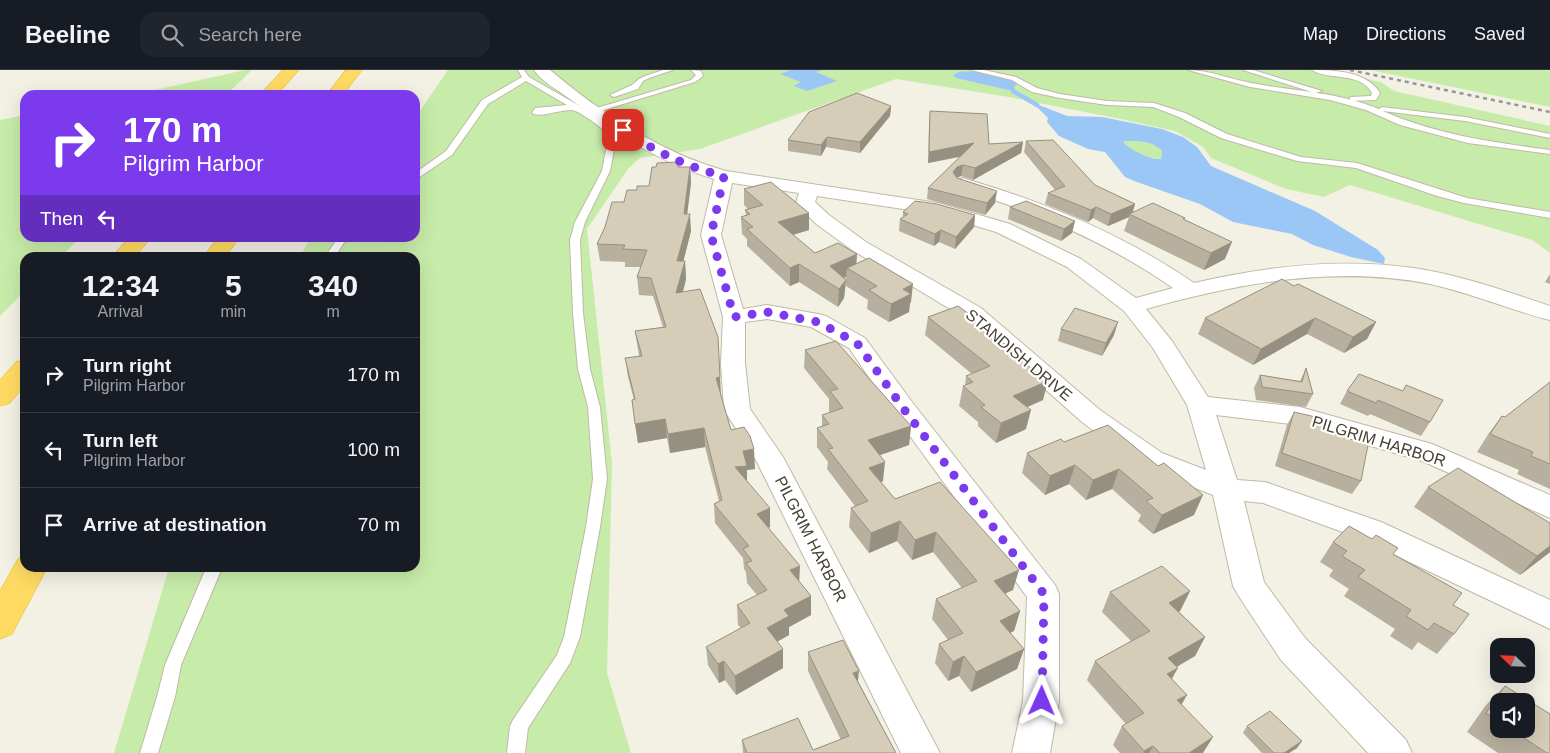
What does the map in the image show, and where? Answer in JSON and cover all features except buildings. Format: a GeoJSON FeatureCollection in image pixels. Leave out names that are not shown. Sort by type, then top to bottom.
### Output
{"type":"FeatureCollection","features":[{"type":"Feature","properties":{"kind":"highway"},"geometry":{"type":"LineString","coordinates":[[273,90],[291,70]]}},
{"type":"Feature","properties":{"kind":"highway"},"geometry":{"type":"LineString","coordinates":[[339,90],[354,70]]}},
{"type":"Feature","properties":{"kind":"highway"},"geometry":{"type":"LineString","coordinates":[[127,252],[136,242]]}},
{"type":"Feature","properties":{"kind":"highway"},"geometry":{"type":"LineString","coordinates":[[0,397],[20,374]]}},
{"type":"Feature","properties":{"kind":"highway"},"geometry":{"type":"LineString","coordinates":[[0,624],[28,572]]}},
{"type":"Feature","properties":{"kind":"street"},"geometry":{"type":"LineString","coordinates":[[529,73],[590,104],[653,149],[703,171],[724,176],[938,209],[1003,228],[1074,263],[1132,306],[1164,346],[1200,405],[1226,488],[1249,586],[1293,649],[1393,753]]}},
{"type":"Feature","properties":{"kind":"street","name":"PILGRIM HARBOR"},"geometry":{"type":"LineString","coordinates":[[724,176],[711,235],[734,317],[733,364],[737,410],[769,457],[922,753]]}},
{"type":"Feature","properties":{"kind":"street"},"geometry":{"type":"LineString","coordinates":[[962,184],[1010,198],[1090,230],[1170,275],[1190,290]]}},
{"type":"Feature","properties":{"kind":"street","name":"STANDISH DRIVE"},"geometry":{"type":"LineString","coordinates":[[810,188],[805,203],[822,219],[859,246],[973,313],[1091,416],[1152,460],[1226,488]]}},
{"type":"Feature","properties":{"kind":"street"},"geometry":{"type":"LineString","coordinates":[[1132,306],[1190,290],[1301,270],[1356,270],[1414,275],[1475,289],[1550,313]]}},
{"type":"Feature","properties":{"kind":"street"},"geometry":{"type":"LineString","coordinates":[[734,317],[767,312],[818,322],[857,343],[903,408],[1044,594],[1042,701],[1031,753]]}},
{"type":"Feature","properties":{"kind":"street","name":"PILGRIM HARBOR"},"geometry":{"type":"LineString","coordinates":[[1200,405],[1300,416],[1432,454],[1550,507]]}},
{"type":"Feature","properties":{"kind":"street"},"geometry":{"type":"LineString","coordinates":[[1226,488],[1265,493],[1370,530],[1550,616]]}},
{"type":"Feature","properties":{"kind":"lane"},"geometry":{"type":"LineString","coordinates":[[590,104],[628,91],[635,87],[640,80],[671,77],[700,78],[699,72],[694,70]]}},
{"type":"Feature","properties":{"kind":"lane"},"geometry":{"type":"LineString","coordinates":[[974,70],[1014,78],[1035,90],[1060,96],[1106,103],[1154,105],[1182,115],[1224,136],[1300,159],[1357,166],[1440,194],[1467,201],[1550,215]]}},
{"type":"Feature","properties":{"kind":"lane"},"geometry":{"type":"LineString","coordinates":[[1191,70],[1236,82],[1338,100],[1369,108],[1465,119],[1550,136]]}},
{"type":"Feature","properties":{"kind":"lane"},"geometry":{"type":"LineString","coordinates":[[1246,70],[1346,98],[1366,100],[1373,98],[1376,93],[1371,84],[1367,82],[1314,70]]}},
{"type":"Feature","properties":{"kind":"lane"},"geometry":{"type":"LineString","coordinates":[[420,173],[449,153],[485,102],[529,73]]}},
{"type":"Feature","properties":{"kind":"lane"},"geometry":{"type":"LineString","coordinates":[[545,110],[590,104],[671,77]]}},
{"type":"Feature","properties":{"kind":"lane"},"geometry":{"type":"LineString","coordinates":[[1317,90],[1338,100]]}},
{"type":"Feature","properties":{"kind":"lane"},"geometry":{"type":"LineString","coordinates":[[516,753],[519,726],[564,658],[572,637],[600,478],[594,407],[584,369],[578,314],[575,240],[580,222],[606,171],[610,150],[609,139],[612,132],[590,104]]}},
{"type":"Feature","properties":{"kind":"lane"},"geometry":{"type":"LineString","coordinates":[[1369,108],[1403,123],[1430,132],[1468,141],[1550,152]]}},
{"type":"Feature","properties":{"kind":"lane"},"geometry":{"type":"LineString","coordinates":[[149,753],[166,697],[173,664],[212,572]]}},
{"type":"Feature","properties":{"kind":"green space"},"geometry":{"type":"Polygon","coordinates":[[[245,70],[252,70],[231,90],[155,90],[245,70]]]}},
{"type":"Feature","properties":{"kind":"green space"},"geometry":{"type":"Polygon","coordinates":[[[448,70],[1327,70],[1381,82],[1394,91],[1550,126],[1550,253],[1532,240],[1350,185],[1324,197],[1286,189],[1211,158],[1203,147],[1175,131],[1009,97],[896,79],[700,149],[640,158],[628,169],[587,229],[612,464],[607,673],[631,753],[114,753],[168,572],[420,572],[420,252],[303,252],[308,242],[420,242],[420,111],[448,70]]]}},
{"type":"Feature","properties":{"kind":"green space"},"geometry":{"type":"Polygon","coordinates":[[[1370,70],[1550,70],[1550,107],[1370,70]]]}},
{"type":"Feature","properties":{"kind":"green space"},"geometry":{"type":"Polygon","coordinates":[[[20,116],[20,242],[76,242],[65,252],[20,252],[20,296],[0,316],[0,120],[20,116]]]}},
{"type":"Feature","properties":{"kind":"green space"},"geometry":{"type":"Polygon","coordinates":[[[1122,142],[1154,145],[1162,151],[1161,159],[1151,158],[1135,151],[1122,142]]]}},
{"type":"Feature","properties":{"kind":"water"},"geometry":{"type":"Polygon","coordinates":[[[791,70],[822,70],[816,72],[837,81],[807,91],[794,86],[801,82],[780,74],[791,70]]]}},
{"type":"Feature","properties":{"kind":"water"},"geometry":{"type":"Polygon","coordinates":[[[959,72],[988,74],[1017,82],[1017,84],[1014,87],[1015,91],[1013,91],[956,78],[953,75],[959,72]]]}},
{"type":"Feature","properties":{"kind":"water"},"geometry":{"type":"Polygon","coordinates":[[[1039,105],[1067,116],[1102,117],[1162,129],[1183,137],[1197,147],[1211,166],[1315,211],[1378,250],[1385,258],[1384,264],[1351,257],[1313,245],[1292,234],[1233,222],[1200,204],[1125,177],[1105,152],[1088,149],[1059,136],[1047,122],[1048,118],[1036,106],[1039,105]],[[1123,142],[1141,154],[1161,159],[1162,151],[1154,145],[1146,142],[1123,142]]]}},
{"type":"Feature","properties":{"kind":"waterway"},"geometry":{"type":"LineString","coordinates":[[1013,91],[1037,105]]}},
{"type":"Feature","properties":{"kind":"railway"},"geometry":{"type":"LineString","coordinates":[[1350,70],[1550,112]]}},
{"type":"Feature","properties":{"kind":"route"},"geometry":{"type":"LineString","coordinates":[[623,130],[675,160],[703,171],[724,176],[711,235],[734,317],[767,312],[818,322],[857,343],[903,408],[1044,594],[1042,701]]}}]}
